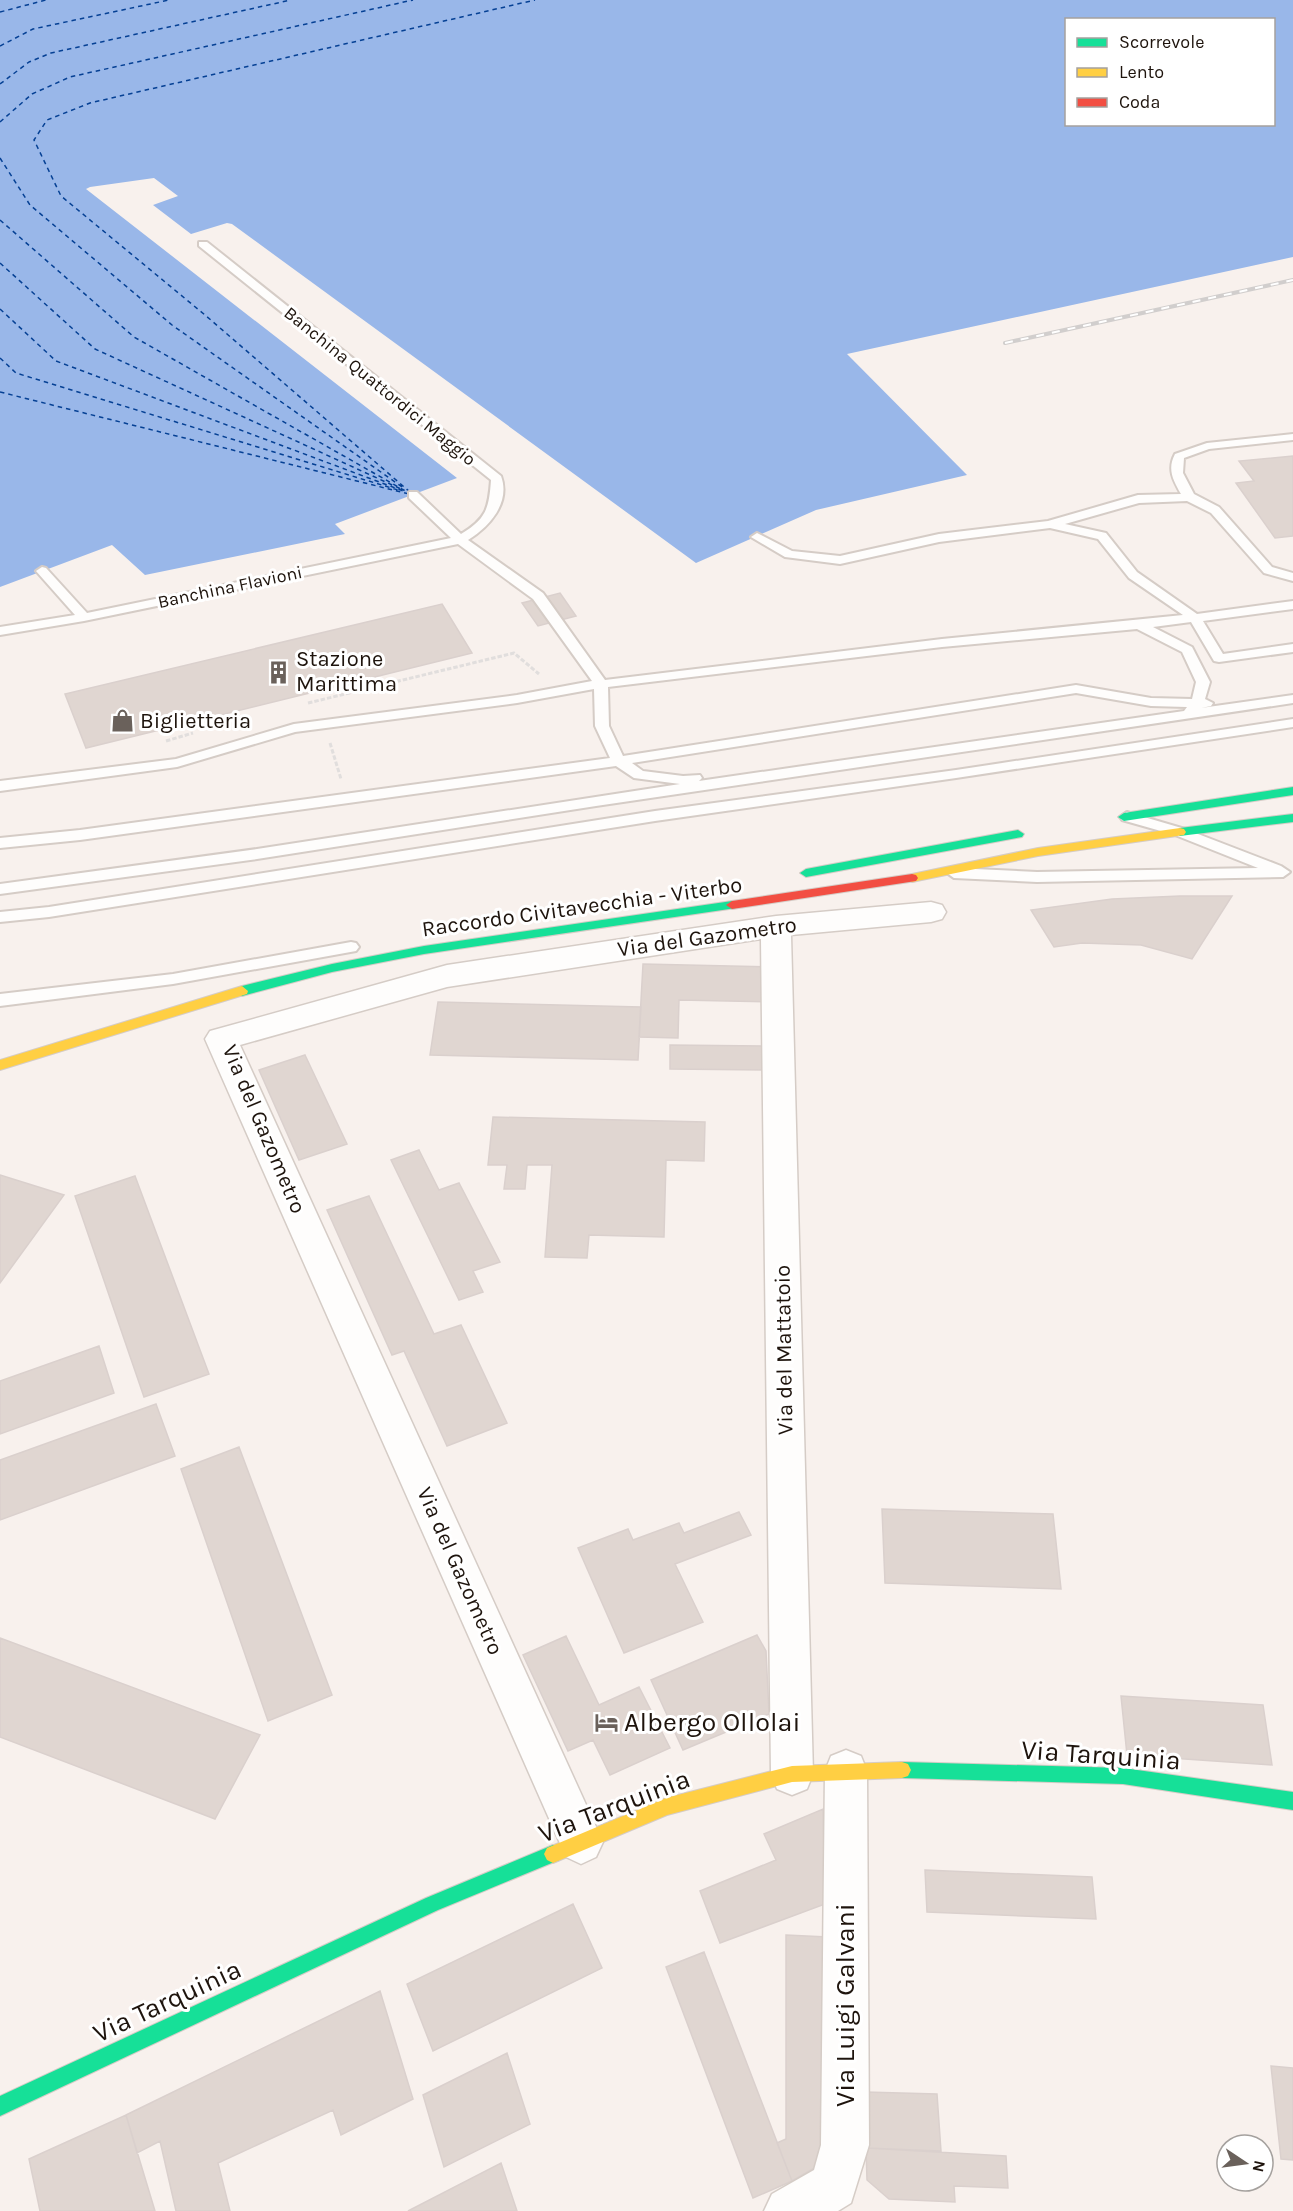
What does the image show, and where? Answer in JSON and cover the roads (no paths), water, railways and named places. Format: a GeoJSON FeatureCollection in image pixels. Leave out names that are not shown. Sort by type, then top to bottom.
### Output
{"type":"FeatureCollection","features":[{"type":"Feature","properties":{"kind":"main road"},"geometry":{"type":"LineString","coordinates":[[1119,818],[1293,791]]}},
{"type":"Feature","properties":{"kind":"main road","name":"Raccordo Civitavecchia - Viterbo"},"geometry":{"type":"LineString","coordinates":[[0,1065],[216,998],[332,968],[424,950],[882,884],[1038,852],[1293,818]]}},
{"type":"Feature","properties":{"kind":"main road"},"geometry":{"type":"LineString","coordinates":[[797,874],[1034,831]]}},
{"type":"Feature","properties":{"kind":"main road"},"geometry":{"type":"LineString","coordinates":[[0,1050],[213,985],[356,946]]}},
{"type":"Feature","properties":{"kind":"main road","name":"Via Tarquinia"},"geometry":{"type":"LineString","coordinates":[[0,2106],[432,1904],[666,1807],[792,1774],[905,1770],[1123,1776],[1293,1801]]}},
{"type":"Feature","properties":{"kind":"street","name":"Via del Gazometro"},"geometry":{"type":"LineString","coordinates":[[581,1842],[221,1040],[447,976],[776,926],[931,912]]}},
{"type":"Feature","properties":{"kind":"street","name":"Via del Mattatoio"},"geometry":{"type":"LineString","coordinates":[[776,926],[792,1774]]}},
{"type":"Feature","properties":{"kind":"street","name":"Via Luigi Galvani"},"geometry":{"type":"LineString","coordinates":[[789,2211],[834,2186],[845,2145],[846,1771]]}},
{"type":"Feature","properties":{"kind":"lane","name":"Banchina Quattordici Maggio"},"geometry":{"type":"LineString","coordinates":[[203,244],[497,479],[496,503],[486,524],[460,540]]}},
{"type":"Feature","properties":{"kind":"lane"},"geometry":{"type":"LineString","coordinates":[[1190,498],[1176,475],[1175,465],[1179,456],[1207,446],[1293,437]]}},
{"type":"Feature","properties":{"kind":"lane"},"geometry":{"type":"LineString","coordinates":[[413,495],[460,540],[538,596],[601,684],[602,726],[618,761],[639,775],[682,780],[885,748],[922,753]]}},
{"type":"Feature","properties":{"kind":"lane"},"geometry":{"type":"LineString","coordinates":[[757,537],[789,554],[840,560],[939,538],[1049,525],[1138,499],[1190,498],[1215,510],[1268,570],[1293,577]]}},
{"type":"Feature","properties":{"kind":"lane"},"geometry":{"type":"LineString","coordinates":[[1049,525],[1102,536],[1133,574],[1194,617],[1219,658],[1293,648]]}},
{"type":"Feature","properties":{"kind":"lane","name":"Banchina Flavioni"},"geometry":{"type":"LineString","coordinates":[[0,631],[84,617],[460,540]]}},
{"type":"Feature","properties":{"kind":"lane"},"geometry":{"type":"LineString","coordinates":[[42,572],[84,617]]}},
{"type":"Feature","properties":{"kind":"lane"},"geometry":{"type":"LineString","coordinates":[[0,786],[177,763],[294,728],[517,699],[601,684],[942,644],[1139,625],[1293,605]]}},
{"type":"Feature","properties":{"kind":"lane"},"geometry":{"type":"LineString","coordinates":[[1139,625],[1187,650],[1203,682],[1193,709]]}},
{"type":"Feature","properties":{"kind":"lane"},"geometry":{"type":"LineString","coordinates":[[0,843],[102,832],[618,761],[1076,689],[1193,709],[1293,699]]}},
{"type":"Feature","properties":{"kind":"lane"},"geometry":{"type":"LineString","coordinates":[[0,889],[257,854],[922,753],[1193,709],[1293,690]]}},
{"type":"Feature","properties":{"kind":"lane"},"geometry":{"type":"LineString","coordinates":[[0,917],[50,912],[644,818],[1293,723]]}},
{"type":"Feature","properties":{"kind":"lane"},"geometry":{"type":"LineString","coordinates":[[1119,818],[1180,832],[1288,874]]}},
{"type":"Feature","properties":{"kind":"lane"},"geometry":{"type":"LineString","coordinates":[[942,872],[1037,878],[1288,874]]}},
{"type":"Feature","properties":{"kind":"lane"},"geometry":{"type":"LineString","coordinates":[[0,1000],[173,979],[356,946]]}},
{"type":"Feature","properties":{"kind":"water"},"geometry":{"type":"Polygon","coordinates":[[[0,0],[1293,0],[1293,257],[847,354],[967,475],[816,510],[696,563],[232,224],[227,223],[191,234],[153,205],[178,196],[154,178],[90,187],[86,189],[457,478],[335,524],[345,534],[145,575],[112,545],[0,587],[0,0]]]}},
{"type":"Feature","properties":{"kind":"railway"},"geometry":{"type":"LineString","coordinates":[[1005,343],[1293,280]]}},
{"type":"Feature","properties":{"kind":"place","name":"Stazione Marittima"},"geometry":{"type":"Point","coordinates":[278,672]}},
{"type":"Feature","properties":{"kind":"place","name":"Biglietteria"},"geometry":{"type":"Point","coordinates":[122,721]}},
{"type":"Feature","properties":{"kind":"place","name":"Albergo Ollolai"},"geometry":{"type":"Point","coordinates":[606,1722]}}]}
